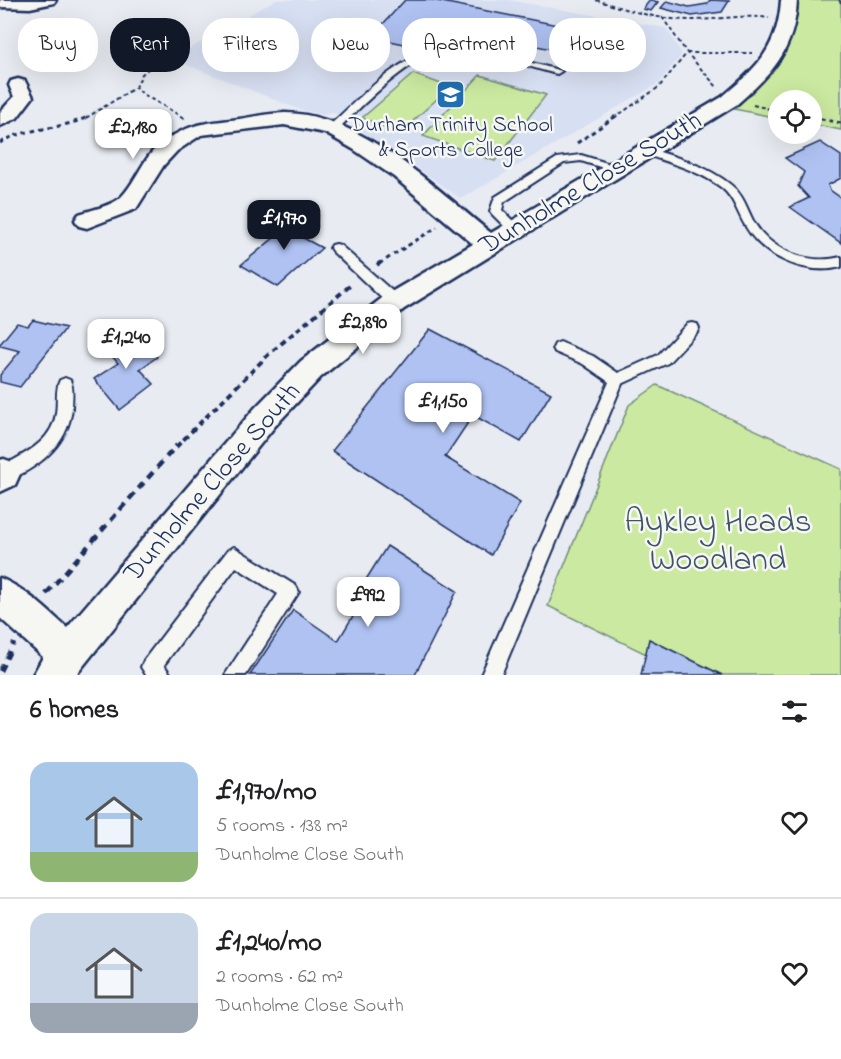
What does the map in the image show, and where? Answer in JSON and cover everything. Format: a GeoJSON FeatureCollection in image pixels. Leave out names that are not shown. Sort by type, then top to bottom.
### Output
{"type":"FeatureCollection","features":[{"type":"Feature","properties":{"kind":"street"},"geometry":{"type":"LineString","coordinates":[[0,2],[30,3],[48,0]]}},
{"type":"Feature","properties":{"kind":"street","name":"Dunholme Close South"},"geometry":{"type":"LineString","coordinates":[[60,665],[265,417],[311,369],[395,303],[729,101],[758,76],[776,52],[785,36],[789,0]]}},
{"type":"Feature","properties":{"kind":"street"},"geometry":{"type":"LineString","coordinates":[[0,120],[10,114],[21,91],[44,94]]}},
{"type":"Feature","properties":{"kind":"street"},"geometry":{"type":"LineString","coordinates":[[87,220],[122,215],[156,161],[190,125],[284,119],[303,121],[332,129],[360,144],[402,172],[490,245]]}},
{"type":"Feature","properties":{"kind":"street"},"geometry":{"type":"LineString","coordinates":[[14,606],[60,665]]}},
{"type":"Feature","properties":{"kind":"lane"},"geometry":{"type":"LineString","coordinates":[[332,129],[414,60],[436,50],[463,50],[549,69]]}},
{"type":"Feature","properties":{"kind":"lane"},"geometry":{"type":"LineString","coordinates":[[646,151],[724,184],[739,198],[755,232],[776,250],[808,263],[824,266],[841,262]]}},
{"type":"Feature","properties":{"kind":"lane"},"geometry":{"type":"LineString","coordinates":[[336,248],[395,303]]}},
{"type":"Feature","properties":{"kind":"lane"},"geometry":{"type":"LineString","coordinates":[[491,675],[617,380],[663,359],[692,328]]}},
{"type":"Feature","properties":{"kind":"lane"},"geometry":{"type":"LineString","coordinates":[[560,348],[588,360],[617,380]]}},
{"type":"Feature","properties":{"kind":"lane"},"geometry":{"type":"LineString","coordinates":[[2,476],[51,445],[63,426],[65,384]]}},
{"type":"Feature","properties":{"kind":"lane"},"geometry":{"type":"LineString","coordinates":[[161,675],[151,667],[234,556],[290,592],[235,675]]}},
{"type":"Feature","properties":{"kind":"path"},"geometry":{"type":"LineString","coordinates":[[596,0],[629,10],[689,20],[745,15],[788,22]]}},
{"type":"Feature","properties":{"kind":"path"},"geometry":{"type":"LineString","coordinates":[[661,16],[687,53],[729,101]]}},
{"type":"Feature","properties":{"kind":"path"},"geometry":{"type":"LineString","coordinates":[[571,147],[659,87],[687,53],[776,52]]}},
{"type":"Feature","properties":{"kind":"path"},"geometry":{"type":"LineString","coordinates":[[0,142],[10,136],[73,124],[118,95],[136,87],[144,72]]}},
{"type":"Feature","properties":{"kind":"path"},"geometry":{"type":"LineString","coordinates":[[136,87],[139,93],[171,108],[190,125]]}},
{"type":"Feature","properties":{"kind":"path"},"geometry":{"type":"LineString","coordinates":[[822,119],[841,123]]}},
{"type":"Feature","properties":{"kind":"path","name":"Dunholme Close South"},"geometry":{"type":"LineString","coordinates":[[14,606],[84,549],[178,444],[269,354],[365,273],[455,215]]}},
{"type":"Feature","properties":{"kind":"shaded area","name":"Durham Trinity School & Sports College"},"geometry":{"type":"Polygon","coordinates":[[[275,0],[508,0],[610,18],[549,18],[549,72],[646,72],[646,24],[666,28],[682,54],[659,83],[461,199],[387,146],[357,130],[354,121],[333,113],[324,115],[301,110],[205,72],[299,72],[299,18],[244,18],[275,0]]]}},
{"type":"Feature","properties":{"kind":"shaded area","name":"Durham Trinity School & Sports College"},"geometry":{"type":"Polygon","coordinates":[[[202,42],[202,71],[190,66],[190,49],[202,42]]]}},
{"type":"Feature","properties":{"kind":"green space"},"geometry":{"type":"Polygon","coordinates":[[[789,0],[841,0],[841,130],[822,126],[822,90],[768,90],[768,116],[720,106],[758,76],[789,0]]]}},
{"type":"Feature","properties":{"kind":"green space"},"geometry":{"type":"Polygon","coordinates":[[[413,74],[450,87],[400,133],[362,118],[413,74]]]}},
{"type":"Feature","properties":{"kind":"green space"},"geometry":{"type":"Polygon","coordinates":[[[480,75],[546,95],[495,161],[423,136],[480,75]]]}},
{"type":"Feature","properties":{"kind":"green space","name":"Aykley Heads Woodland"},"geometry":{"type":"Polygon","coordinates":[[[657,385],[841,469],[841,675],[722,675],[649,639],[646,654],[548,606],[629,405],[657,385]]]}},
{"type":"Feature","properties":{"kind":"building"},"geometry":{"type":"Polygon","coordinates":[[[405,0],[432,0],[522,18],[402,18],[402,44],[390,41],[388,18],[405,0]]]}},
{"type":"Feature","properties":{"kind":"building"},"geometry":{"type":"Polygon","coordinates":[[[650,0],[658,2],[651,11],[643,9],[650,0]]]}},
{"type":"Feature","properties":{"kind":"building"},"geometry":{"type":"Polygon","coordinates":[[[710,0],[729,1],[722,12],[692,16],[661,8],[667,1],[689,7],[707,4],[710,0]]]}},
{"type":"Feature","properties":{"kind":"building"},"geometry":{"type":"Polygon","coordinates":[[[537,21],[549,23],[549,49],[537,46],[537,21]]]}},
{"type":"Feature","properties":{"kind":"building"},"geometry":{"type":"Polygon","coordinates":[[[822,143],[841,156],[841,178],[828,185],[830,190],[841,198],[841,243],[790,207],[809,198],[798,186],[804,172],[785,158],[822,143]]]}},
{"type":"Feature","properties":{"kind":"building"},"geometry":{"type":"Polygon","coordinates":[[[303,208],[318,216],[296,234],[322,248],[278,287],[241,265],[287,227],[283,224],[303,208]]]}},
{"type":"Feature","properties":{"kind":"building"},"geometry":{"type":"Polygon","coordinates":[[[33,320],[66,328],[20,387],[0,382],[0,375],[20,351],[0,346],[0,344],[17,323],[28,326],[33,320]]]}},
{"type":"Feature","properties":{"kind":"building"},"geometry":{"type":"Polygon","coordinates":[[[430,329],[551,393],[521,442],[473,415],[445,457],[520,503],[491,555],[332,451],[430,329]]]}},
{"type":"Feature","properties":{"kind":"building"},"geometry":{"type":"Polygon","coordinates":[[[126,331],[141,346],[145,344],[157,357],[140,369],[154,384],[120,410],[94,379],[118,363],[103,346],[126,331]]]}},
{"type":"Feature","properties":{"kind":"building"},"geometry":{"type":"Polygon","coordinates":[[[387,546],[457,591],[415,675],[250,675],[293,610],[338,641],[362,601],[355,597],[387,546]]]}},
{"type":"Feature","properties":{"kind":"building"},"geometry":{"type":"Polygon","coordinates":[[[649,639],[722,675],[641,675],[649,639]]]}},
{"type":"Feature","properties":{"kind":"place","name":"Durham Trinity School & Sports College"},"geometry":{"type":"Point","coordinates":[451,94]}}]}
